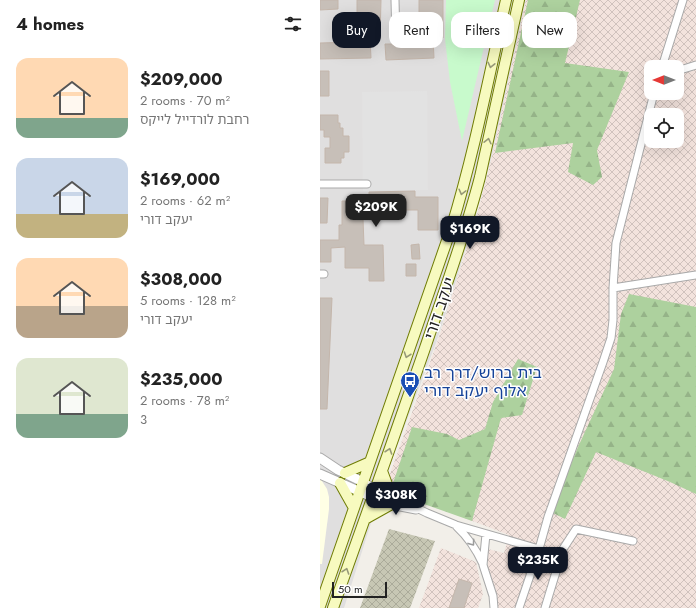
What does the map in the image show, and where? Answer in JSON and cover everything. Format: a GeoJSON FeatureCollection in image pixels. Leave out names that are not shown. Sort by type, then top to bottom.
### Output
{"type":"FeatureCollection","features":[{"type":"Feature","properties":{"kind":"main road","name":"יעקב דורי"},"geometry":{"type":"LineString","coordinates":[[320,606],[451,229],[471,156],[506,0]]}},
{"type":"Feature","properties":{"kind":"main road","name":"יעקב דורי"},"geometry":{"type":"LineString","coordinates":[[333,608],[382,471],[473,203],[519,0]]}},
{"type":"Feature","properties":{"kind":"main road"},"geometry":{"type":"LineString","coordinates":[[345,473],[370,462]]}},
{"type":"Feature","properties":{"kind":"main road"},"geometry":{"type":"LineString","coordinates":[[365,519],[390,500],[382,471]]}},
{"type":"Feature","properties":{"kind":"main road"},"geometry":{"type":"LineString","coordinates":[[340,483],[354,508]]}},
{"type":"Feature","properties":{"kind":"street"},"geometry":{"type":"LineString","coordinates":[[395,0],[395,12]]}},
{"type":"Feature","properties":{"kind":"street"},"geometry":{"type":"LineString","coordinates":[[664,60],[683,0]]}},
{"type":"Feature","properties":{"kind":"street"},"geometry":{"type":"LineString","coordinates":[[684,69],[696,65]]}},
{"type":"Feature","properties":{"kind":"street"},"geometry":{"type":"LineString","coordinates":[[519,608],[548,517],[603,362],[610,338],[613,320],[613,288],[616,243],[652,100]]}},
{"type":"Feature","properties":{"kind":"street"},"geometry":{"type":"LineString","coordinates":[[320,184],[367,184]]}},
{"type":"Feature","properties":{"kind":"street"},"geometry":{"type":"LineString","coordinates":[[613,288],[696,276]]}},
{"type":"Feature","properties":{"kind":"street"},"geometry":{"type":"LineString","coordinates":[[320,458],[338,470],[363,482],[374,492],[390,500],[456,525],[539,549]]}},
{"type":"Feature","properties":{"kind":"street"},"geometry":{"type":"LineString","coordinates":[[320,474],[359,492],[374,492]]}},
{"type":"Feature","properties":{"kind":"street"},"geometry":{"type":"LineString","coordinates":[[456,525],[477,551],[493,596],[494,608]]}},
{"type":"Feature","properties":{"kind":"street"},"geometry":{"type":"LineString","coordinates":[[545,608],[563,549],[576,529],[634,541]]}},
{"type":"Feature","properties":{"kind":"street"},"geometry":{"type":"LineString","coordinates":[[483,565],[486,534]]}},
{"type":"Feature","properties":{"kind":"shaded area"},"geometry":{"type":"Polygon","coordinates":[[[320,0],[526,0],[523,12],[522,12],[522,18],[493,152],[475,218],[436,343],[388,470],[344,608],[320,608],[320,0]]]}},
{"type":"Feature","properties":{"kind":"shaded area"},"geometry":{"type":"Polygon","coordinates":[[[526,0],[696,0],[696,608],[498,608],[496,591],[488,568],[488,549],[504,553],[509,535],[397,492],[389,482],[390,474],[438,340],[476,219],[493,153],[522,19],[522,48],[577,48],[577,12],[523,12],[526,0]]]}},
{"type":"Feature","properties":{"kind":"shaded area"},"geometry":{"type":"Polygon","coordinates":[[[427,91],[428,190],[363,191],[362,92],[427,91]]]}},
{"type":"Feature","properties":{"kind":"shaded area"},"geometry":{"type":"Polygon","coordinates":[[[320,478],[327,489],[329,497],[329,509],[322,564],[320,564],[320,478]]]}},
{"type":"Feature","properties":{"kind":"shaded area"},"geometry":{"type":"Polygon","coordinates":[[[389,529],[435,541],[410,608],[360,608],[389,529]]]}},
{"type":"Feature","properties":{"kind":"shaded area"},"geometry":{"type":"Polygon","coordinates":[[[441,548],[476,562],[483,594],[478,608],[419,608],[441,548]]]}},
{"type":"Feature","properties":{"kind":"green space"},"geometry":{"type":"Polygon","coordinates":[[[446,0],[495,0],[492,12],[451,12],[451,48],[484,48],[462,141],[450,82],[445,39],[446,0]]]}},
{"type":"Feature","properties":{"kind":"green space"},"geometry":{"type":"Polygon","coordinates":[[[528,0],[580,0],[577,13],[525,12],[528,0]]]}},
{"type":"Feature","properties":{"kind":"green space"},"geometry":{"type":"Polygon","coordinates":[[[522,28],[522,48],[569,48],[565,63],[629,72],[597,150],[602,177],[593,185],[568,172],[573,143],[495,153],[522,28]]]}},
{"type":"Feature","properties":{"kind":"green space"},"geometry":{"type":"Polygon","coordinates":[[[629,294],[696,307],[696,494],[596,452],[565,519],[551,512],[578,447],[614,369],[621,314],[629,294]]]}},
{"type":"Feature","properties":{"kind":"green space"},"geometry":{"type":"Polygon","coordinates":[[[518,359],[537,367],[522,415],[501,418],[472,521],[390,492],[412,427],[447,434],[459,440],[485,429],[493,402],[518,359]]]}},
{"type":"Feature","properties":{"kind":"building"},"geometry":{"type":"Polygon","coordinates":[[[320,0],[338,0],[338,9],[320,10],[320,0]]]}},
{"type":"Feature","properties":{"kind":"building"},"geometry":{"type":"Polygon","coordinates":[[[357,0],[381,0],[381,12],[357,12],[357,0]]]}},
{"type":"Feature","properties":{"kind":"building"},"geometry":{"type":"Polygon","coordinates":[[[419,0],[443,0],[443,12],[419,12],[419,0]]]}},
{"type":"Feature","properties":{"kind":"building"},"geometry":{"type":"Polygon","coordinates":[[[320,43],[332,43],[332,48],[370,48],[371,58],[320,59],[320,43]]]}},
{"type":"Feature","properties":{"kind":"building"},"geometry":{"type":"Polygon","coordinates":[[[385,44],[389,44],[389,48],[434,48],[434,58],[386,60],[385,44]]]}},
{"type":"Feature","properties":{"kind":"building"},"geometry":{"type":"Polygon","coordinates":[[[320,71],[329,71],[329,96],[320,96],[320,71]]]}},
{"type":"Feature","properties":{"kind":"building"},"geometry":{"type":"Polygon","coordinates":[[[320,115],[338,115],[338,123],[340,123],[340,128],[343,128],[343,136],[349,136],[349,152],[344,152],[344,158],[341,158],[341,163],[325,163],[325,148],[330,148],[330,137],[324,137],[324,130],[320,130],[320,115]]]}},
{"type":"Feature","properties":{"kind":"building"},"geometry":{"type":"Polygon","coordinates":[[[415,191],[415,197],[438,197],[438,230],[418,230],[418,210],[367,210],[367,219],[363,219],[364,245],[383,245],[384,281],[369,281],[369,268],[345,268],[345,247],[331,248],[331,262],[320,262],[320,240],[339,240],[339,225],[342,225],[342,201],[369,201],[369,192],[415,191]]]}},
{"type":"Feature","properties":{"kind":"building"},"geometry":{"type":"Polygon","coordinates":[[[320,198],[328,198],[327,223],[320,223],[320,198]]]}},
{"type":"Feature","properties":{"kind":"building"},"geometry":{"type":"Polygon","coordinates":[[[419,244],[420,259],[412,259],[411,245],[419,244]]]}},
{"type":"Feature","properties":{"kind":"building"},"geometry":{"type":"Polygon","coordinates":[[[406,264],[416,264],[416,276],[406,276],[406,264]]]}},
{"type":"Feature","properties":{"kind":"building"},"geometry":{"type":"Polygon","coordinates":[[[320,298],[332,298],[327,409],[320,409],[320,298]]]}},
{"type":"Feature","properties":{"kind":"building"},"geometry":{"type":"Polygon","coordinates":[[[459,579],[472,583],[464,608],[449,608],[459,579]]]}},
{"type":"Feature","properties":{"kind":"place","name":"בית ברוש/דרך רב אלוף יעקב דורי"},"geometry":{"type":"Point","coordinates":[410,398]}}]}
